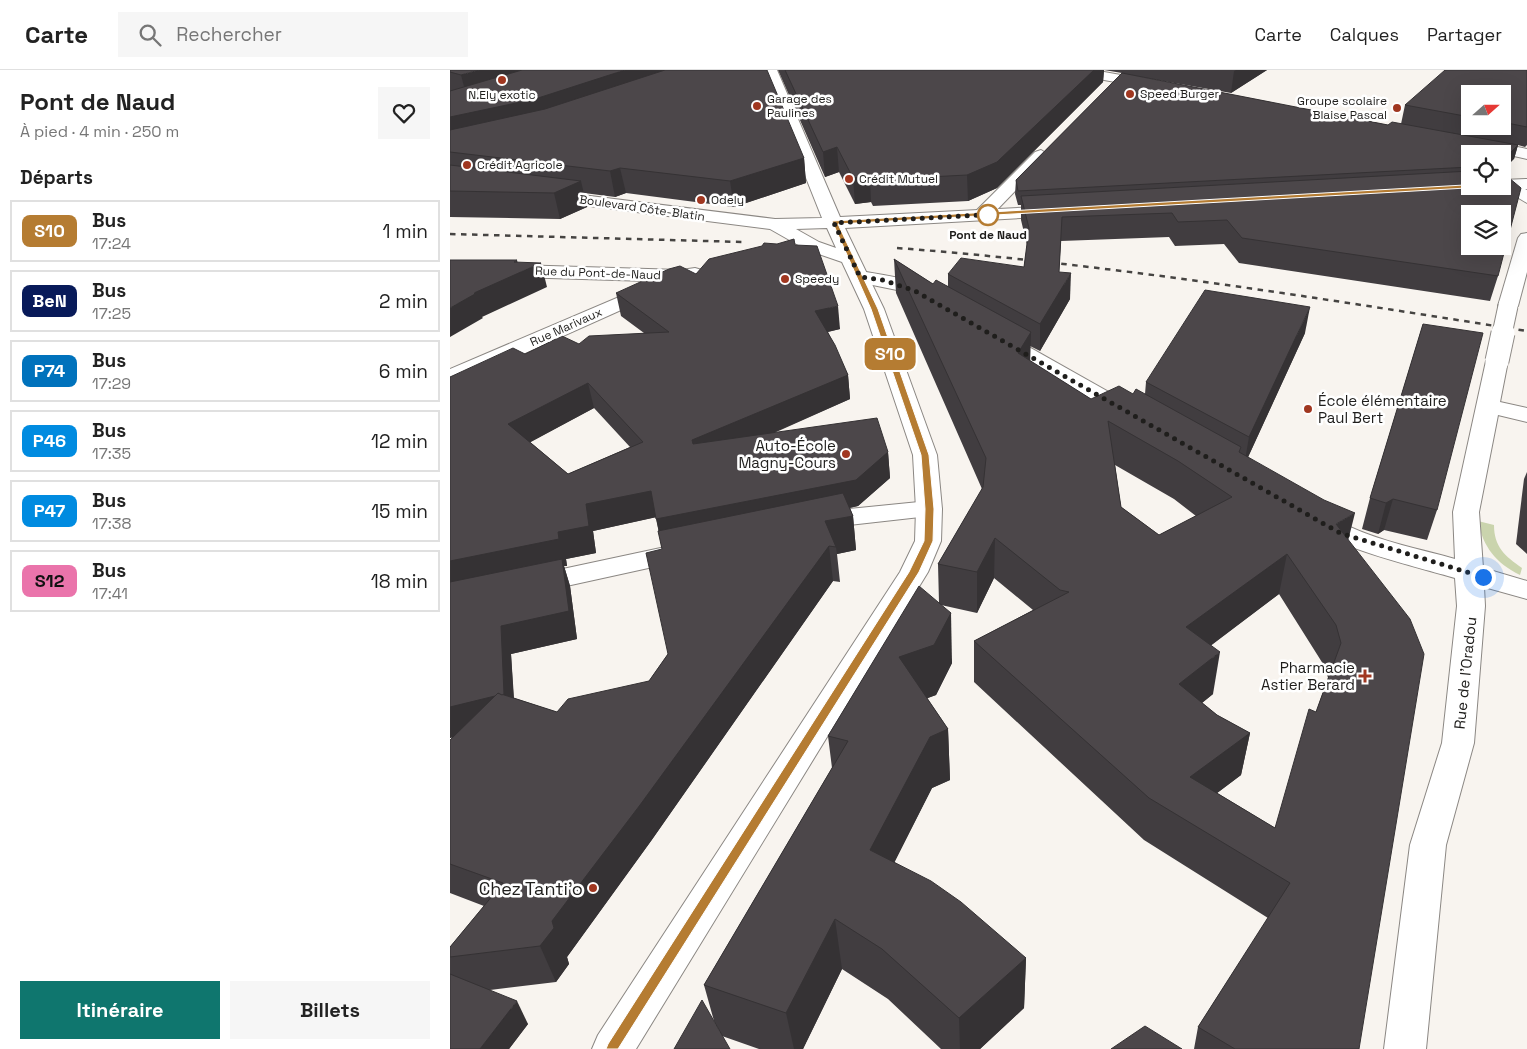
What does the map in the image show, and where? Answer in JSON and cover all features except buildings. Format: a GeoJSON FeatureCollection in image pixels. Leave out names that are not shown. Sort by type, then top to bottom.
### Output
{"type":"FeatureCollection","features":[{"type":"Feature","properties":{"kind":"street"},"geometry":{"type":"LineString","coordinates":[[613,1049],[914,572],[928,541],[929,509],[925,455],[874,309],[834,223],[770,70]]}},
{"type":"Feature","properties":{"kind":"street"},"geometry":{"type":"LineString","coordinates":[[1071,70],[1119,74],[1140,82],[1169,87]]}},
{"type":"Feature","properties":{"kind":"street"},"geometry":{"type":"LineString","coordinates":[[1104,92],[1119,74]]}},
{"type":"Feature","properties":{"kind":"street"},"geometry":{"type":"LineString","coordinates":[[982,215],[1055,141]]}},
{"type":"Feature","properties":{"kind":"street"},"geometry":{"type":"LineString","coordinates":[[1464,141],[1527,154]]}},
{"type":"Feature","properties":{"kind":"street"},"geometry":{"type":"LineString","coordinates":[[1511,185],[1527,184]]}},
{"type":"Feature","properties":{"kind":"street"},"geometry":{"type":"LineString","coordinates":[[1511,189],[1527,198]]}},
{"type":"Feature","properties":{"kind":"street","name":"Boulevard Côte-Blatin"},"geometry":{"type":"LineString","coordinates":[[538,194],[775,224],[834,223],[1075,210]]}},
{"type":"Feature","properties":{"kind":"street"},"geometry":{"type":"LineString","coordinates":[[775,224],[791,242],[813,246],[856,268],[903,286],[950,311]]}},
{"type":"Feature","properties":{"kind":"street","name":"Rue de l'Oradou"},"geometry":{"type":"LineString","coordinates":[[1405,1049],[1428,845],[1458,743],[1471,606],[1466,512],[1508,306],[1527,238]]}},
{"type":"Feature","properties":{"kind":"street","name":"Rue du Pont-de-Naud"},"geometry":{"type":"LineString","coordinates":[[450,269],[681,276],[714,271]]}},
{"type":"Feature","properties":{"kind":"street","name":"Rue Marivaux"},"geometry":{"type":"LineString","coordinates":[[450,376],[466,371],[681,276]]}},
{"type":"Feature","properties":{"kind":"street"},"geometry":{"type":"LineString","coordinates":[[976,326],[1149,424]]}},
{"type":"Feature","properties":{"kind":"street"},"geometry":{"type":"LineString","coordinates":[[1488,406],[1527,414]]}},
{"type":"Feature","properties":{"kind":"street"},"geometry":{"type":"LineString","coordinates":[[1296,508],[1340,533],[1527,590]]}},
{"type":"Feature","properties":{"kind":"street"},"geometry":{"type":"LineString","coordinates":[[791,529],[848,517],[929,509]]}},
{"type":"Feature","properties":{"kind":"street"},"geometry":{"type":"LineString","coordinates":[[506,590],[705,548]]}},
{"type":"Feature","properties":{"kind":"green space"},"geometry":{"type":"Polygon","coordinates":[[[1478,521],[1494,525],[1498,545],[1510,559],[1522,568],[1520,575],[1504,565],[1492,553],[1483,539],[1478,521]]]}},
{"type":"Feature","properties":{"kind":"railway"},"geometry":{"type":"LineString","coordinates":[[450,234],[744,242]]}},
{"type":"Feature","properties":{"kind":"railway"},"geometry":{"type":"LineString","coordinates":[[897,248],[1055,263],[1213,283],[1527,331]]}},
{"type":"Feature","properties":{"kind":"bus line","name":"S10"},"geometry":{"type":"LineString","coordinates":[[613,1049],[914,572],[928,541],[929,509],[925,455],[874,309],[834,223],[1125,208],[1461,187]]}},
{"type":"Feature","properties":{"kind":"place","name":"N.Ely exotic"},"geometry":{"type":"Point","coordinates":[502,80]}},
{"type":"Feature","properties":{"kind":"place","name":"Speed Burger"},"geometry":{"type":"Point","coordinates":[1130,94]}},
{"type":"Feature","properties":{"kind":"place","name":"Garage des Paulines"},"geometry":{"type":"Point","coordinates":[757,106]}},
{"type":"Feature","properties":{"kind":"place","name":"Groupe scolaire Blaise Pascal"},"geometry":{"type":"Point","coordinates":[1397,108]}},
{"type":"Feature","properties":{"kind":"place","name":"Crédit Agricole"},"geometry":{"type":"Point","coordinates":[467,165]}},
{"type":"Feature","properties":{"kind":"place","name":"Crédit Mutuel"},"geometry":{"type":"Point","coordinates":[849,179]}},
{"type":"Feature","properties":{"kind":"place","name":"Odely"},"geometry":{"type":"Point","coordinates":[701,200]}},
{"type":"Feature","properties":{"kind":"place","name":"Pont de Naud"},"geometry":{"type":"Point","coordinates":[988,215]}},
{"type":"Feature","properties":{"kind":"place","name":"Speedy"},"geometry":{"type":"Point","coordinates":[785,279]}},
{"type":"Feature","properties":{"kind":"place","name":"École élémentaire Paul Bert"},"geometry":{"type":"Point","coordinates":[1308,409]}},
{"type":"Feature","properties":{"kind":"place","name":"Auto-École Magny-Cours"},"geometry":{"type":"Point","coordinates":[846,454]}},
{"type":"Feature","properties":{"kind":"place","name":"Pharmacie Astier Berard"},"geometry":{"type":"Point","coordinates":[1365,676]}},
{"type":"Feature","properties":{"kind":"place","name":"Chez Tanti'o"},"geometry":{"type":"Point","coordinates":[593,888]}},
{"type":"Feature","properties":{"kind":"route"},"geometry":{"type":"LineString","coordinates":[[988,215],[987,210],[982,215],[834,223],[860,277],[883,280],[915,291],[1340,533],[1483,577]]}}]}
